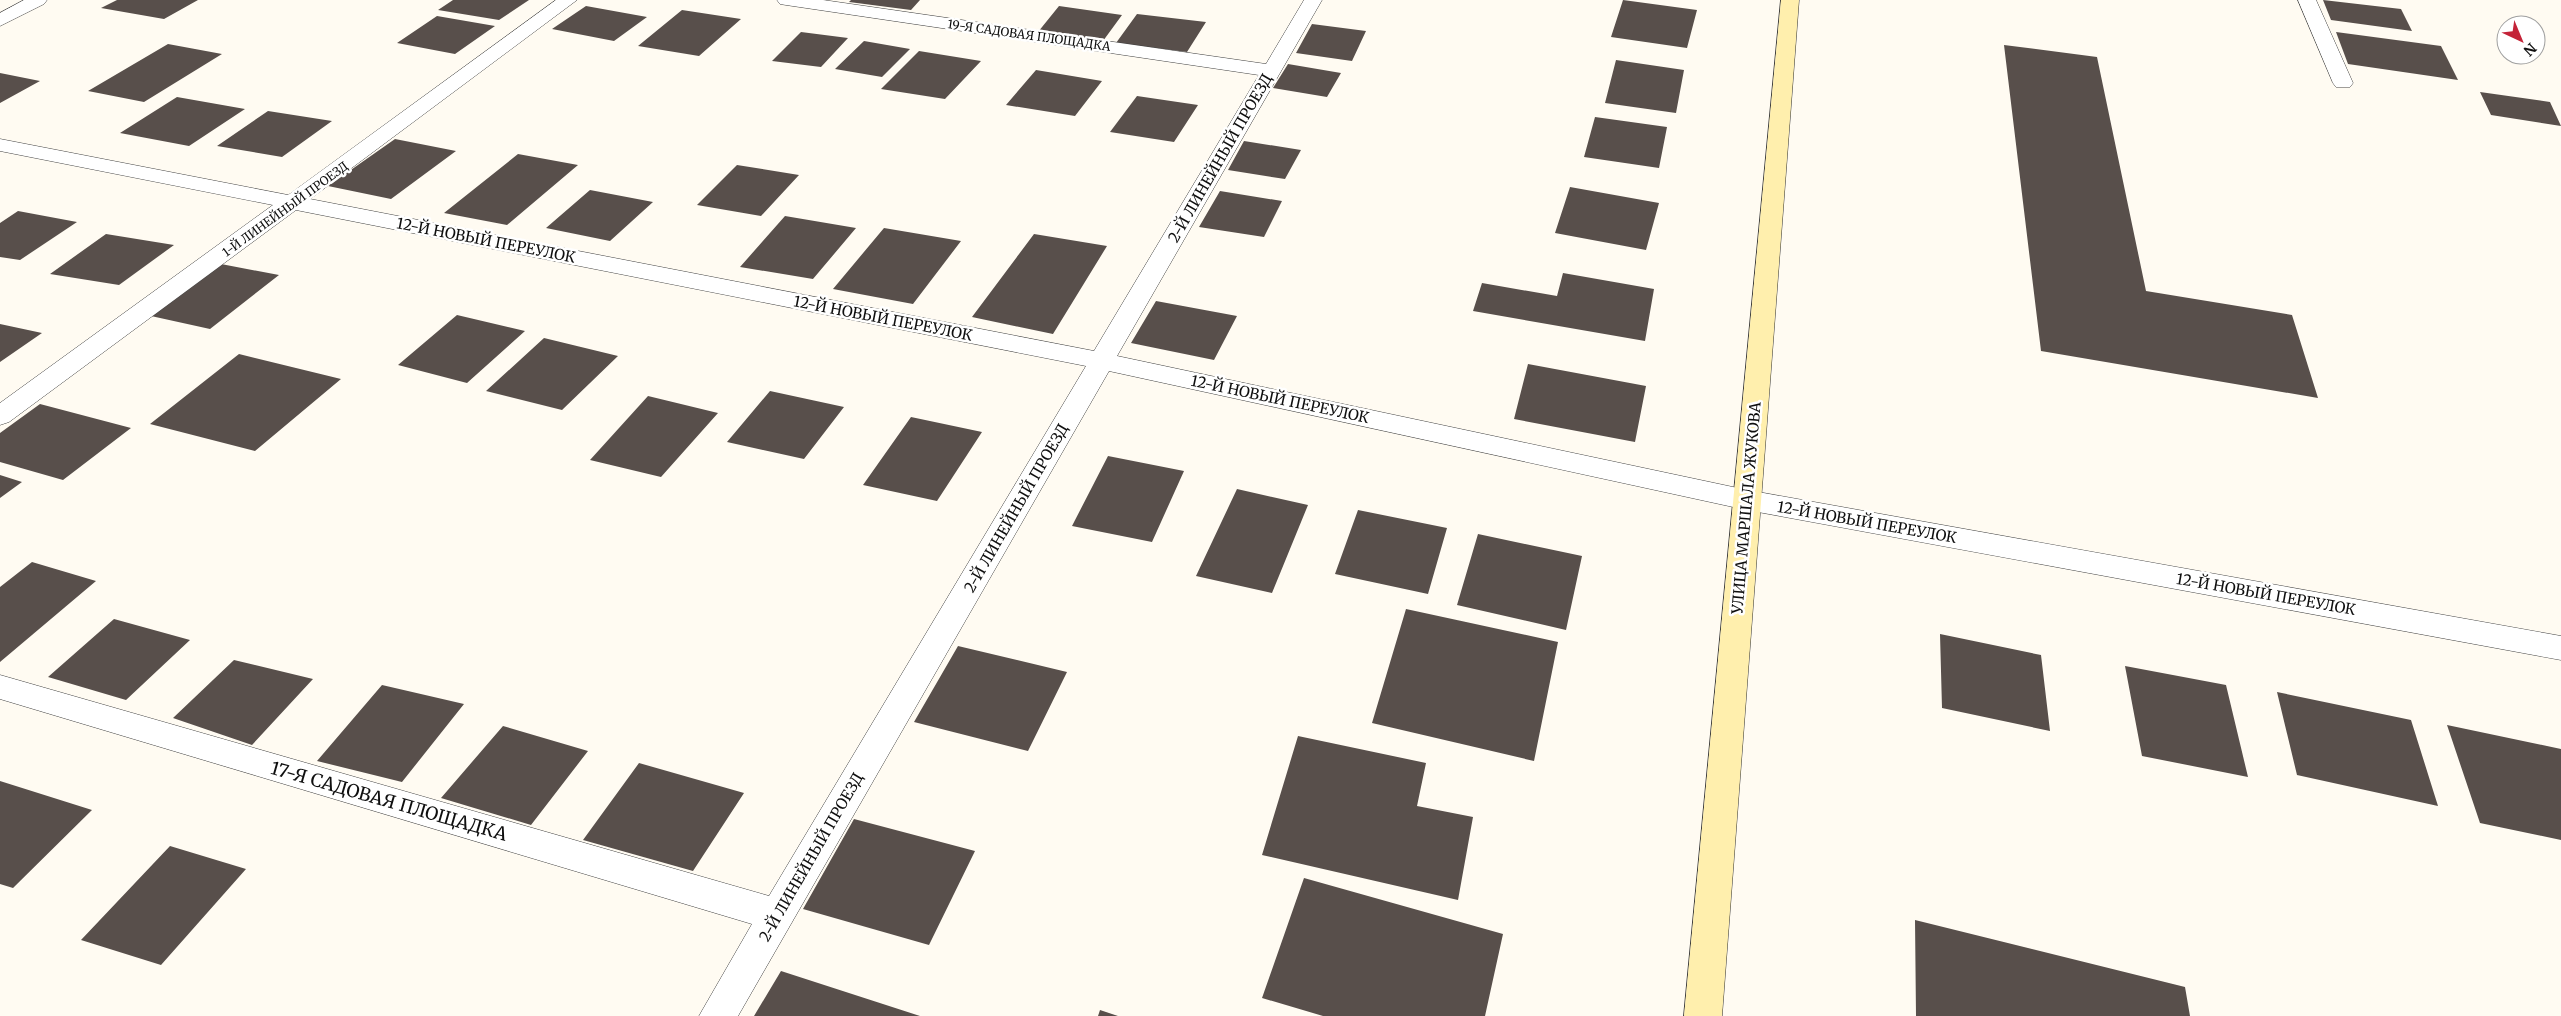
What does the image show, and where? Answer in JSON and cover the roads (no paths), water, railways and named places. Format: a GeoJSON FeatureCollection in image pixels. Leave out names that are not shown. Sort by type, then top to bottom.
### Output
{"type":"FeatureCollection","features":[{"type":"Feature","properties":{"kind":"main road","name":"УЛИЦА МАРШАЛА ЖУКОВА"},"geometry":{"type":"LineString","coordinates":[[1703,1016],[1790,0]]}},
{"type":"Feature","properties":{"kind":"street"},"geometry":{"type":"LineString","coordinates":[[0,20],[38,0]]}},
{"type":"Feature","properties":{"kind":"street","name":"1-Й ЛИНЕЙНЫЙ ПРОЕЗД"},"geometry":{"type":"LineString","coordinates":[[0,416],[294,203],[568,0]]}},
{"type":"Feature","properties":{"kind":"street","name":"19-Я САДОВАЯ ПЛОЩАДКА"},"geometry":{"type":"LineString","coordinates":[[786,0],[1272,71]]}},
{"type":"Feature","properties":{"kind":"street","name":"2-Й ЛИНЕЙНЫЙ ПРОЕЗД"},"geometry":{"type":"LineString","coordinates":[[718,1016],[1313,0]]}},
{"type":"Feature","properties":{"kind":"street"},"geometry":{"type":"LineString","coordinates":[[2307,0],[2343,83]]}},
{"type":"Feature","properties":{"kind":"street","name":"12-Й НОВЫЙ ПЕРЕУЛОК"},"geometry":{"type":"LineString","coordinates":[[0,145],[1102,361],[1747,500],[2561,648]]}},
{"type":"Feature","properties":{"kind":"street","name":"17-Я САДОВАЯ ПЛОЩАДКА"},"geometry":{"type":"LineString","coordinates":[[0,687],[777,915]]}}]}
